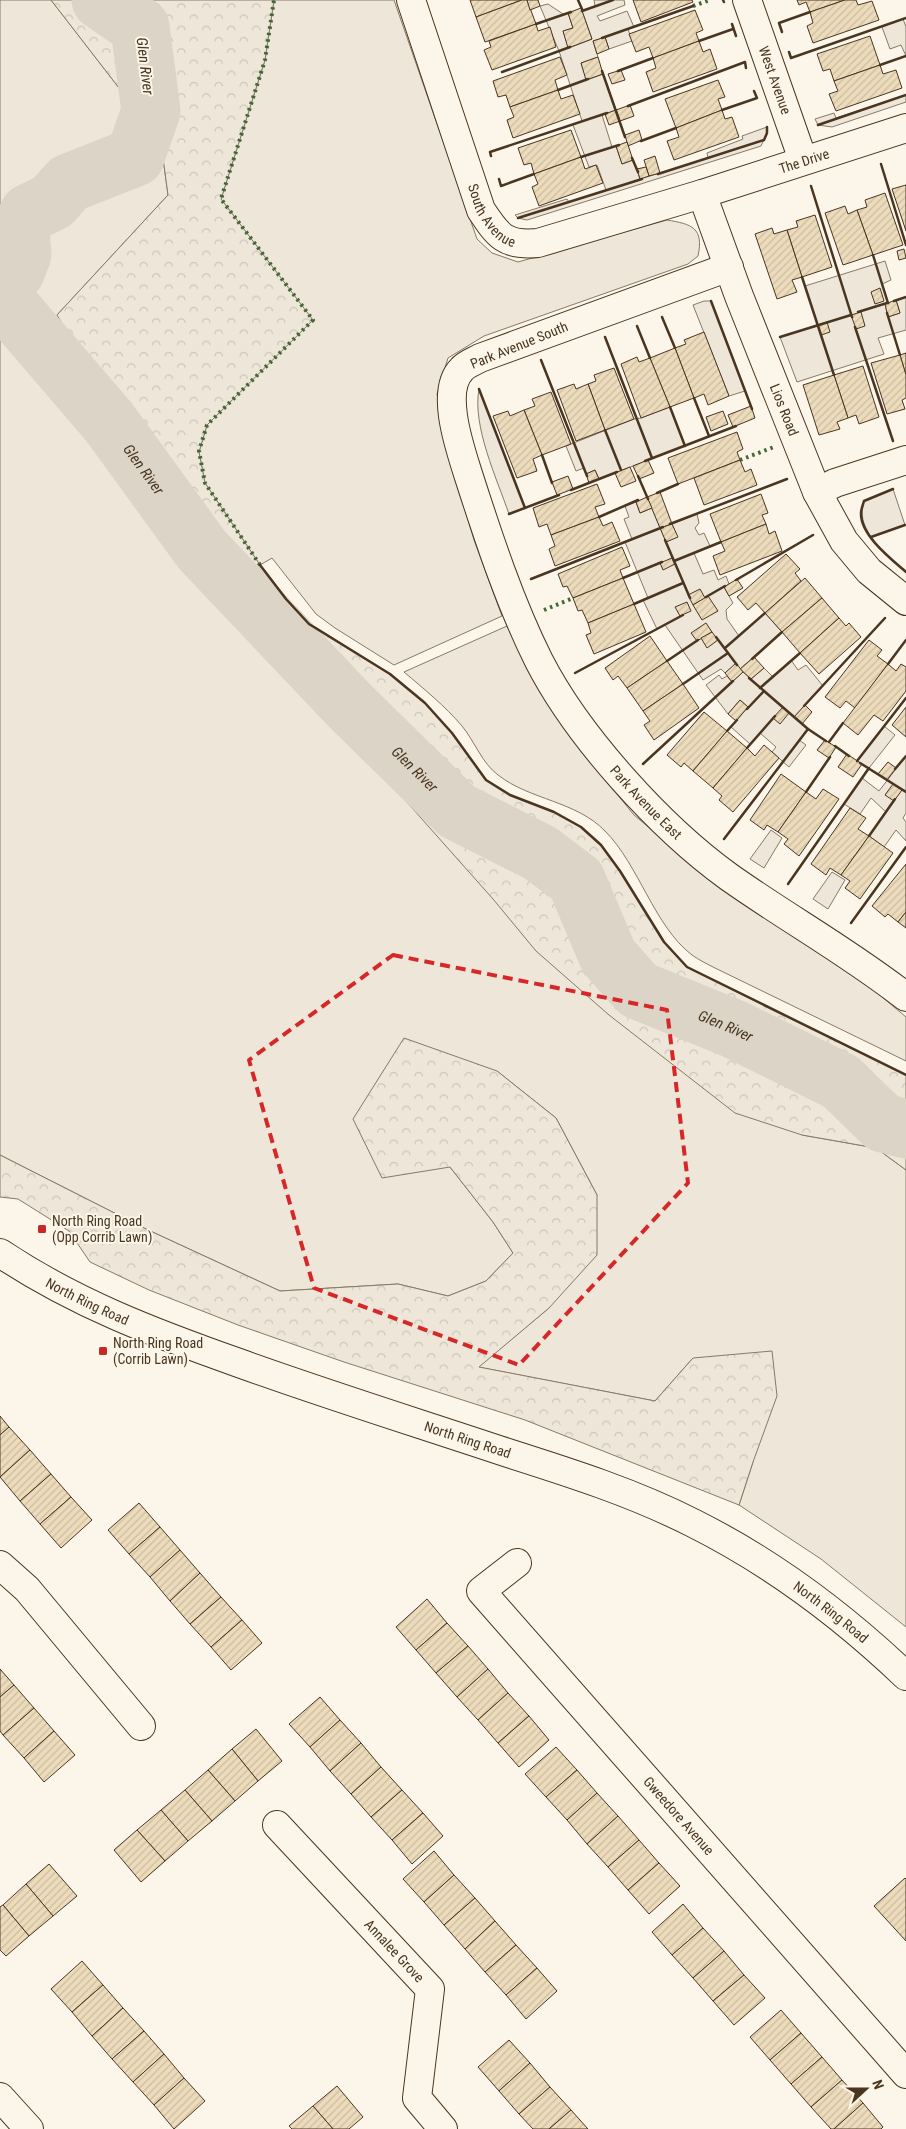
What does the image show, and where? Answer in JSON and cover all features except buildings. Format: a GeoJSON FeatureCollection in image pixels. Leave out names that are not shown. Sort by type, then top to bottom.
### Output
{"type":"FeatureCollection","features":[{"type":"Feature","properties":{"kind":"street","name":"South Avenue"},"geometry":{"type":"LineString","coordinates":[[411,0],[481,210],[495,231],[507,240],[520,244],[538,243],[702,194]]}},
{"type":"Feature","properties":{"kind":"street","name":"West Avenue"},"geometry":{"type":"LineString","coordinates":[[747,0],[803,160]]}},
{"type":"Feature","properties":{"kind":"street","name":"The Drive"},"geometry":{"type":"LineString","coordinates":[[702,194],[906,128]]}},
{"type":"Feature","properties":{"kind":"street","name":"Lios Road"},"geometry":{"type":"LineString","coordinates":[[702,194],[817,492],[844,541],[869,571],[906,601]]}},
{"type":"Feature","properties":{"kind":"street","name":"Park Avenue South"},"geometry":{"type":"LineString","coordinates":[[484,523],[463,458],[450,402],[453,385],[462,369],[480,358],[729,267]]}},
{"type":"Feature","properties":{"kind":"street"},"geometry":{"type":"LineString","coordinates":[[817,492],[835,483],[906,460]]}},
{"type":"Feature","properties":{"kind":"street","name":"Park Avenue East"},"geometry":{"type":"LineString","coordinates":[[484,523],[518,614],[540,662],[572,715],[622,778],[670,827],[728,876],[878,975],[906,997]]}},
{"type":"Feature","properties":{"kind":"street","name":"North Ring Road"},"geometry":{"type":"LineString","coordinates":[[0,1253],[51,1285],[125,1321],[282,1378],[578,1475],[638,1498],[692,1522],[742,1550],[791,1581],[843,1620],[906,1676]]}},
{"type":"Feature","properties":{"kind":"street","name":"Gweedore Avenue"},"geometry":{"type":"LineString","coordinates":[[516,1563],[481,1592],[906,2074]]}},
{"type":"Feature","properties":{"kind":"street"},"geometry":{"type":"LineString","coordinates":[[0,1565],[27,1589],[141,1726]]}},
{"type":"Feature","properties":{"kind":"street","name":"Annalee Grove"},"geometry":{"type":"LineString","coordinates":[[277,1825],[430,1989],[417,2098],[443,2129]]}},
{"type":"Feature","properties":{"kind":"street"},"geometry":{"type":"LineString","coordinates":[[0,2097],[29,2129]]}},
{"type":"Feature","properties":{"kind":"highlighted area"},"geometry":{"type":"Polygon","coordinates":[[[393,955],[667,1010],[688,1183],[519,1365],[314,1288],[249,1060],[393,955]]]}},
{"type":"Feature","properties":{"kind":"green space"},"geometry":{"type":"Polygon","coordinates":[[[0,0],[51,0],[150,128],[163,158],[168,195],[57,315],[105,397],[126,468],[802,1135],[876,1148],[906,1170],[906,1627],[821,1559],[739,1505],[753,1462],[693,1358],[655,1401],[478,1367],[549,1308],[597,1195],[556,1118],[497,1071],[450,1167],[493,1222],[513,1253],[486,1281],[448,1296],[398,1284],[280,1291],[146,1229],[0,1155],[0,0]]]}},
{"type":"Feature","properties":{"kind":"green space"},"geometry":{"type":"Polygon","coordinates":[[[51,0],[274,0],[265,60],[221,199],[313,320],[207,425],[199,452],[205,483],[260,565],[286,599],[309,623],[390,674],[425,703],[452,733],[486,780],[510,795],[554,812],[581,827],[601,845],[620,871],[664,942],[687,967],[906,1075],[906,1170],[876,1148],[802,1135],[735,1113],[609,1015],[536,951],[493,899],[181,548],[126,468],[105,397],[57,315],[168,195],[163,158],[150,128],[51,0]]]}},
{"type":"Feature","properties":{"kind":"green space"},"geometry":{"type":"Polygon","coordinates":[[[274,0],[394,0],[477,239],[492,253],[518,262],[667,220],[689,226],[694,229],[699,239],[698,256],[688,264],[484,336],[448,358],[437,394],[447,449],[474,540],[502,616],[394,665],[316,614],[272,558],[260,565],[205,483],[199,452],[207,425],[312,320],[221,199],[265,60],[274,0]]]}},
{"type":"Feature","properties":{"kind":"green space"},"geometry":{"type":"Polygon","coordinates":[[[594,0],[624,0],[625,5],[597,16],[600,21],[627,11],[634,27],[628,29],[632,41],[609,49],[605,37],[593,41],[598,57],[581,63],[587,80],[603,74],[616,110],[602,115],[612,147],[616,146],[622,164],[633,160],[640,179],[708,158],[707,153],[743,139],[742,136],[767,127],[767,133],[761,146],[527,220],[518,218],[515,215],[567,199],[569,202],[606,190],[597,165],[589,167],[573,125],[582,121],[559,51],[540,6],[548,4],[563,14],[568,13],[573,28],[563,31],[569,48],[592,39],[582,11],[595,6],[594,0]]]}},
{"type":"Feature","properties":{"kind":"green space"},"geometry":{"type":"Polygon","coordinates":[[[903,19],[906,27],[906,56],[901,45],[890,49],[882,27],[903,19]]]}},
{"type":"Feature","properties":{"kind":"green space"},"geometry":{"type":"Polygon","coordinates":[[[906,95],[906,102],[832,127],[818,125],[815,119],[834,113],[836,118],[906,95]]]}},
{"type":"Feature","properties":{"kind":"green space"},"geometry":{"type":"Polygon","coordinates":[[[885,261],[891,280],[882,284],[888,303],[885,304],[888,317],[900,313],[896,300],[906,297],[906,330],[878,338],[884,354],[797,382],[780,337],[818,325],[805,286],[885,261]]]}},
{"type":"Feature","properties":{"kind":"green space"},"geometry":{"type":"Polygon","coordinates":[[[704,301],[711,301],[745,391],[729,396],[693,305],[704,301]]]}},
{"type":"Feature","properties":{"kind":"green space"},"geometry":{"type":"Polygon","coordinates":[[[479,389],[525,508],[509,514],[482,436],[478,404],[479,389]]]}},
{"type":"Feature","properties":{"kind":"green space"},"geometry":{"type":"Polygon","coordinates":[[[670,407],[685,446],[599,479],[595,470],[586,474],[584,468],[576,471],[566,446],[670,407]]]}},
{"type":"Feature","properties":{"kind":"green space"},"geometry":{"type":"Polygon","coordinates":[[[893,489],[905,525],[871,537],[863,520],[864,501],[893,489]]]}},
{"type":"Feature","properties":{"kind":"green space"},"geometry":{"type":"Polygon","coordinates":[[[636,502],[640,513],[652,508],[666,542],[677,537],[672,524],[697,514],[699,523],[695,528],[699,535],[704,533],[710,546],[694,553],[703,574],[714,570],[718,580],[726,576],[729,584],[724,587],[733,603],[726,610],[727,619],[739,636],[765,613],[782,632],[740,669],[736,664],[725,673],[721,669],[703,680],[665,625],[657,629],[643,600],[648,598],[625,542],[632,539],[624,519],[629,517],[625,506],[636,502]]]}},
{"type":"Feature","properties":{"kind":"green space"},"geometry":{"type":"Polygon","coordinates":[[[507,626],[534,678],[572,739],[634,815],[699,869],[875,991],[906,1017],[906,1061],[692,955],[667,928],[628,861],[605,831],[581,813],[524,790],[498,775],[487,765],[462,726],[404,672],[507,626]]]}},
{"type":"Feature","properties":{"kind":"green space"},"geometry":{"type":"Polygon","coordinates":[[[791,660],[798,670],[806,665],[823,686],[794,717],[808,729],[799,740],[806,745],[789,767],[772,752],[776,747],[760,733],[750,744],[731,727],[748,707],[740,700],[728,714],[706,685],[719,675],[722,679],[727,676],[732,682],[743,672],[751,679],[764,668],[773,677],[791,660]]]}},
{"type":"Feature","properties":{"kind":"green space"},"geometry":{"type":"Polygon","coordinates":[[[884,726],[895,735],[869,768],[857,761],[884,726]]]}},
{"type":"Feature","properties":{"kind":"green space"},"geometry":{"type":"Polygon","coordinates":[[[906,756],[906,813],[903,818],[906,822],[906,841],[896,830],[884,847],[869,836],[886,812],[871,798],[860,814],[844,804],[862,778],[879,791],[906,756]]]}},
{"type":"Feature","properties":{"kind":"green space"},"geometry":{"type":"Polygon","coordinates":[[[771,830],[782,838],[764,868],[750,859],[771,830]]]}},
{"type":"Feature","properties":{"kind":"green space"},"geometry":{"type":"Polygon","coordinates":[[[832,872],[845,880],[828,909],[813,899],[832,872]]]}},
{"type":"Feature","properties":{"kind":"green space"},"geometry":{"type":"Polygon","coordinates":[[[404,1038],[497,1071],[556,1118],[597,1195],[597,1255],[549,1308],[479,1367],[655,1401],[693,1358],[772,1351],[777,1396],[739,1505],[525,1420],[344,1362],[238,1325],[149,1290],[90,1262],[69,1231],[18,1199],[0,1197],[0,1155],[146,1229],[280,1291],[398,1284],[448,1296],[486,1281],[513,1253],[493,1222],[450,1167],[382,1178],[353,1119],[404,1038]]]}},
{"type":"Feature","properties":{"kind":"waterway","name":"Glen River"},"geometry":{"type":"LineString","coordinates":[[0,283],[15,272],[22,254],[20,231],[29,213],[52,202],[69,183],[135,157],[151,111],[140,27],[101,0]]}},
{"type":"Feature","properties":{"kind":"waterway","name":"Glen River"},"geometry":{"type":"LineString","coordinates":[[0,295],[109,422],[202,550],[350,706],[457,811],[540,853],[576,880],[608,956],[638,990],[734,1029],[841,1082],[883,1123],[906,1129]]}},
{"type":"Feature","properties":{"kind":"hedge"},"geometry":{"type":"LineString","coordinates":[[260,565],[205,483],[199,451],[207,425],[313,320],[221,199],[265,60],[274,0]]}},
{"type":"Feature","properties":{"kind":"hedge"},"geometry":{"type":"LineString","coordinates":[[693,6],[710,0]]}},
{"type":"Feature","properties":{"kind":"hedge"},"geometry":{"type":"LineString","coordinates":[[740,460],[774,447]]}},
{"type":"Feature","properties":{"kind":"hedge"},"geometry":{"type":"LineString","coordinates":[[544,610],[573,598]]}},
{"type":"Feature","properties":{"kind":"wall"},"geometry":{"type":"LineString","coordinates":[[578,0],[582,9]]}},
{"type":"Feature","properties":{"kind":"wall"},"geometry":{"type":"LineString","coordinates":[[582,11],[613,0]]}},
{"type":"Feature","properties":{"kind":"wall"},"geometry":{"type":"LineString","coordinates":[[602,38],[693,6]]}},
{"type":"Feature","properties":{"kind":"wall"},"geometry":{"type":"LineString","coordinates":[[536,24],[571,12]]}},
{"type":"Feature","properties":{"kind":"wall"},"geometry":{"type":"LineString","coordinates":[[782,32],[779,23],[810,12]]}},
{"type":"Feature","properties":{"kind":"wall"},"geometry":{"type":"LineString","coordinates":[[789,52],[791,58],[906,18]]}},
{"type":"Feature","properties":{"kind":"wall"},"geometry":{"type":"LineString","coordinates":[[732,24],[736,36]]}},
{"type":"Feature","properties":{"kind":"wall"},"geometry":{"type":"LineString","coordinates":[[699,41],[733,29]]}},
{"type":"Feature","properties":{"kind":"wall"},"geometry":{"type":"LineString","coordinates":[[502,72],[570,47]]}},
{"type":"Feature","properties":{"kind":"wall"},"geometry":{"type":"LineString","coordinates":[[880,65],[906,56]]}},
{"type":"Feature","properties":{"kind":"wall"},"geometry":{"type":"LineString","coordinates":[[618,71],[653,58]]}},
{"type":"Feature","properties":{"kind":"wall"},"geometry":{"type":"LineString","coordinates":[[628,106],[745,62],[746,68]]}},
{"type":"Feature","properties":{"kind":"wall"},"geometry":{"type":"LineString","coordinates":[[602,71],[625,137]]}},
{"type":"Feature","properties":{"kind":"wall"},"geometry":{"type":"LineString","coordinates":[[558,90],[588,79]]}},
{"type":"Feature","properties":{"kind":"wall"},"geometry":{"type":"LineString","coordinates":[[722,110],[757,98],[754,91]]}},
{"type":"Feature","properties":{"kind":"wall"},"geometry":{"type":"LineString","coordinates":[[818,125],[906,95]]}},
{"type":"Feature","properties":{"kind":"wall"},"geometry":{"type":"LineString","coordinates":[[491,156],[490,152],[607,113]]}},
{"type":"Feature","properties":{"kind":"wall"},"geometry":{"type":"LineString","coordinates":[[658,174],[764,140],[767,127]]}},
{"type":"Feature","properties":{"kind":"wall"},"geometry":{"type":"LineString","coordinates":[[641,141],[676,128]]}},
{"type":"Feature","properties":{"kind":"wall"},"geometry":{"type":"LineString","coordinates":[[581,157],[619,145]]}},
{"type":"Feature","properties":{"kind":"wall"},"geometry":{"type":"LineString","coordinates":[[632,158],[638,172]]}},
{"type":"Feature","properties":{"kind":"wall"},"geometry":{"type":"LineString","coordinates":[[881,164],[906,245]]}},
{"type":"Feature","properties":{"kind":"wall"},"geometry":{"type":"LineString","coordinates":[[499,179],[501,186],[534,174]]}},
{"type":"Feature","properties":{"kind":"wall"},"geometry":{"type":"LineString","coordinates":[[518,218],[642,179]]}},
{"type":"Feature","properties":{"kind":"wall"},"geometry":{"type":"LineString","coordinates":[[811,186],[852,317]]}},
{"type":"Feature","properties":{"kind":"wall"},"geometry":{"type":"LineString","coordinates":[[873,255],[888,303]]}},
{"type":"Feature","properties":{"kind":"wall"},"geometry":{"type":"LineString","coordinates":[[802,277],[834,375]]}},
{"type":"Feature","properties":{"kind":"wall"},"geometry":{"type":"LineString","coordinates":[[894,301],[906,297]]}},
{"type":"Feature","properties":{"kind":"wall"},"geometry":{"type":"LineString","coordinates":[[711,301],[752,409]]}},
{"type":"Feature","properties":{"kind":"wall"},"geometry":{"type":"LineString","coordinates":[[858,312],[887,303]]}},
{"type":"Feature","properties":{"kind":"wall"},"geometry":{"type":"LineString","coordinates":[[887,313],[900,355]]}},
{"type":"Feature","properties":{"kind":"wall"},"geometry":{"type":"LineString","coordinates":[[780,337],[851,315]]}},
{"type":"Feature","properties":{"kind":"wall"},"geometry":{"type":"LineString","coordinates":[[662,317],[675,348]]}},
{"type":"Feature","properties":{"kind":"wall"},"geometry":{"type":"LineString","coordinates":[[637,326],[650,358]]}},
{"type":"Feature","properties":{"kind":"wall"},"geometry":{"type":"LineString","coordinates":[[855,327],[893,441]]}},
{"type":"Feature","properties":{"kind":"wall"},"geometry":{"type":"LineString","coordinates":[[605,337],[652,458]]}},
{"type":"Feature","properties":{"kind":"wall"},"geometry":{"type":"LineString","coordinates":[[541,360],[587,476]]}},
{"type":"Feature","properties":{"kind":"wall"},"geometry":{"type":"LineString","coordinates":[[479,389],[525,508]]}},
{"type":"Feature","properties":{"kind":"wall"},"geometry":{"type":"LineString","coordinates":[[694,398],[709,436]]}},
{"type":"Feature","properties":{"kind":"wall"},"geometry":{"type":"LineString","coordinates":[[670,407],[685,446]]}},
{"type":"Feature","properties":{"kind":"wall"},"geometry":{"type":"LineString","coordinates":[[645,461],[736,426]]}},
{"type":"Feature","properties":{"kind":"wall"},"geometry":{"type":"LineString","coordinates":[[605,430],[621,470]]}},
{"type":"Feature","properties":{"kind":"wall"},"geometry":{"type":"LineString","coordinates":[[542,455],[552,483]]}},
{"type":"Feature","properties":{"kind":"wall"},"geometry":{"type":"LineString","coordinates":[[571,490],[617,472]]}},
{"type":"Feature","properties":{"kind":"wall"},"geometry":{"type":"LineString","coordinates":[[638,476],[648,499]]}},
{"type":"Feature","properties":{"kind":"wall"},"geometry":{"type":"LineString","coordinates":[[670,524],[787,479]]}},
{"type":"Feature","properties":{"kind":"wall"},"geometry":{"type":"LineString","coordinates":[[657,493],[678,484]]}},
{"type":"Feature","properties":{"kind":"wall"},"geometry":{"type":"LineString","coordinates":[[893,489],[864,501],[861,511],[862,521],[871,538],[906,572]]}},
{"type":"Feature","properties":{"kind":"wall"},"geometry":{"type":"LineString","coordinates":[[509,514],[559,495]]}},
{"type":"Feature","properties":{"kind":"wall"},"geometry":{"type":"LineString","coordinates":[[599,517],[638,500]]}},
{"type":"Feature","properties":{"kind":"wall"},"geometry":{"type":"LineString","coordinates":[[871,537],[905,525]]}},
{"type":"Feature","properties":{"kind":"wall"},"geometry":{"type":"LineString","coordinates":[[531,579],[663,527]]}},
{"type":"Feature","properties":{"kind":"wall"},"geometry":{"type":"LineString","coordinates":[[736,580],[813,535]]}},
{"type":"Feature","properties":{"kind":"wall"},"geometry":{"type":"LineString","coordinates":[[665,540],[690,598]]}},
{"type":"Feature","properties":{"kind":"wall"},"geometry":{"type":"LineString","coordinates":[[674,561],[721,542]]}},
{"type":"Feature","properties":{"kind":"wall"},"geometry":{"type":"LineString","coordinates":[[623,578],[662,562]]}},
{"type":"Feature","properties":{"kind":"wall"},"geometry":{"type":"LineString","coordinates":[[260,565],[286,599],[309,624],[390,674],[425,703],[452,733],[486,780],[510,795],[554,812],[581,827],[601,845],[620,871],[664,942],[687,967],[906,1075]]}},
{"type":"Feature","properties":{"kind":"wall"},"geometry":{"type":"LineString","coordinates":[[634,604],[683,583]]}},
{"type":"Feature","properties":{"kind":"wall"},"geometry":{"type":"LineString","coordinates":[[706,597],[725,586]]}},
{"type":"Feature","properties":{"kind":"wall"},"geometry":{"type":"LineString","coordinates":[[725,648],[765,613]]}},
{"type":"Feature","properties":{"kind":"wall"},"geometry":{"type":"LineString","coordinates":[[575,673],[683,615]]}},
{"type":"Feature","properties":{"kind":"wall"},"geometry":{"type":"LineString","coordinates":[[804,706],[885,618]]}},
{"type":"Feature","properties":{"kind":"wall"},"geometry":{"type":"LineString","coordinates":[[752,659],[782,632]]}},
{"type":"Feature","properties":{"kind":"wall"},"geometry":{"type":"LineString","coordinates":[[716,637],[737,665]]}},
{"type":"Feature","properties":{"kind":"wall"},"geometry":{"type":"LineString","coordinates":[[667,661],[698,640]]}},
{"type":"Feature","properties":{"kind":"wall"},"geometry":{"type":"LineString","coordinates":[[888,664],[906,640]]}},
{"type":"Feature","properties":{"kind":"wall"},"geometry":{"type":"LineString","coordinates":[[683,684],[728,653]]}},
{"type":"Feature","properties":{"kind":"wall"},"geometry":{"type":"LineString","coordinates":[[760,688],[800,653]]}},
{"type":"Feature","properties":{"kind":"wall"},"geometry":{"type":"LineString","coordinates":[[749,678],[808,729],[826,741]]}},
{"type":"Feature","properties":{"kind":"wall"},"geometry":{"type":"LineString","coordinates":[[643,764],[733,681]]}},
{"type":"Feature","properties":{"kind":"wall"},"geometry":{"type":"LineString","coordinates":[[747,709],[764,691]]}},
{"type":"Feature","properties":{"kind":"wall"},"geometry":{"type":"LineString","coordinates":[[857,761],[906,698]]}},
{"type":"Feature","properties":{"kind":"wall"},"geometry":{"type":"LineString","coordinates":[[747,748],[775,716]]}},
{"type":"Feature","properties":{"kind":"wall"},"geometry":{"type":"LineString","coordinates":[[727,731],[737,720]]}},
{"type":"Feature","properties":{"kind":"wall"},"geometry":{"type":"LineString","coordinates":[[829,742],[843,723]]}},
{"type":"Feature","properties":{"kind":"wall"},"geometry":{"type":"LineString","coordinates":[[724,839],[808,729]]}},
{"type":"Feature","properties":{"kind":"wall"},"geometry":{"type":"LineString","coordinates":[[835,746],[849,756]]}},
{"type":"Feature","properties":{"kind":"wall"},"geometry":{"type":"LineString","coordinates":[[895,769],[906,756]]}},
{"type":"Feature","properties":{"kind":"wall"},"geometry":{"type":"LineString","coordinates":[[806,792],[830,757]]}},
{"type":"Feature","properties":{"kind":"wall"},"geometry":{"type":"LineString","coordinates":[[860,763],[906,792]]}},
{"type":"Feature","properties":{"kind":"wall"},"geometry":{"type":"LineString","coordinates":[[788,884],[869,768]]}},
{"type":"Feature","properties":{"kind":"wall"},"geometry":{"type":"LineString","coordinates":[[869,836],[895,799]]}},
{"type":"Feature","properties":{"kind":"wall"},"geometry":{"type":"LineString","coordinates":[[851,923],[906,847]]}},
{"type":"Feature","properties":{"kind":"place","name":"North Ring Road (Opp Corrib Lawn)"},"geometry":{"type":"Point","coordinates":[42,1229]}},
{"type":"Feature","properties":{"kind":"place","name":"North Ring Road (Corrib Lawn)"},"geometry":{"type":"Point","coordinates":[103,1351]}}]}
